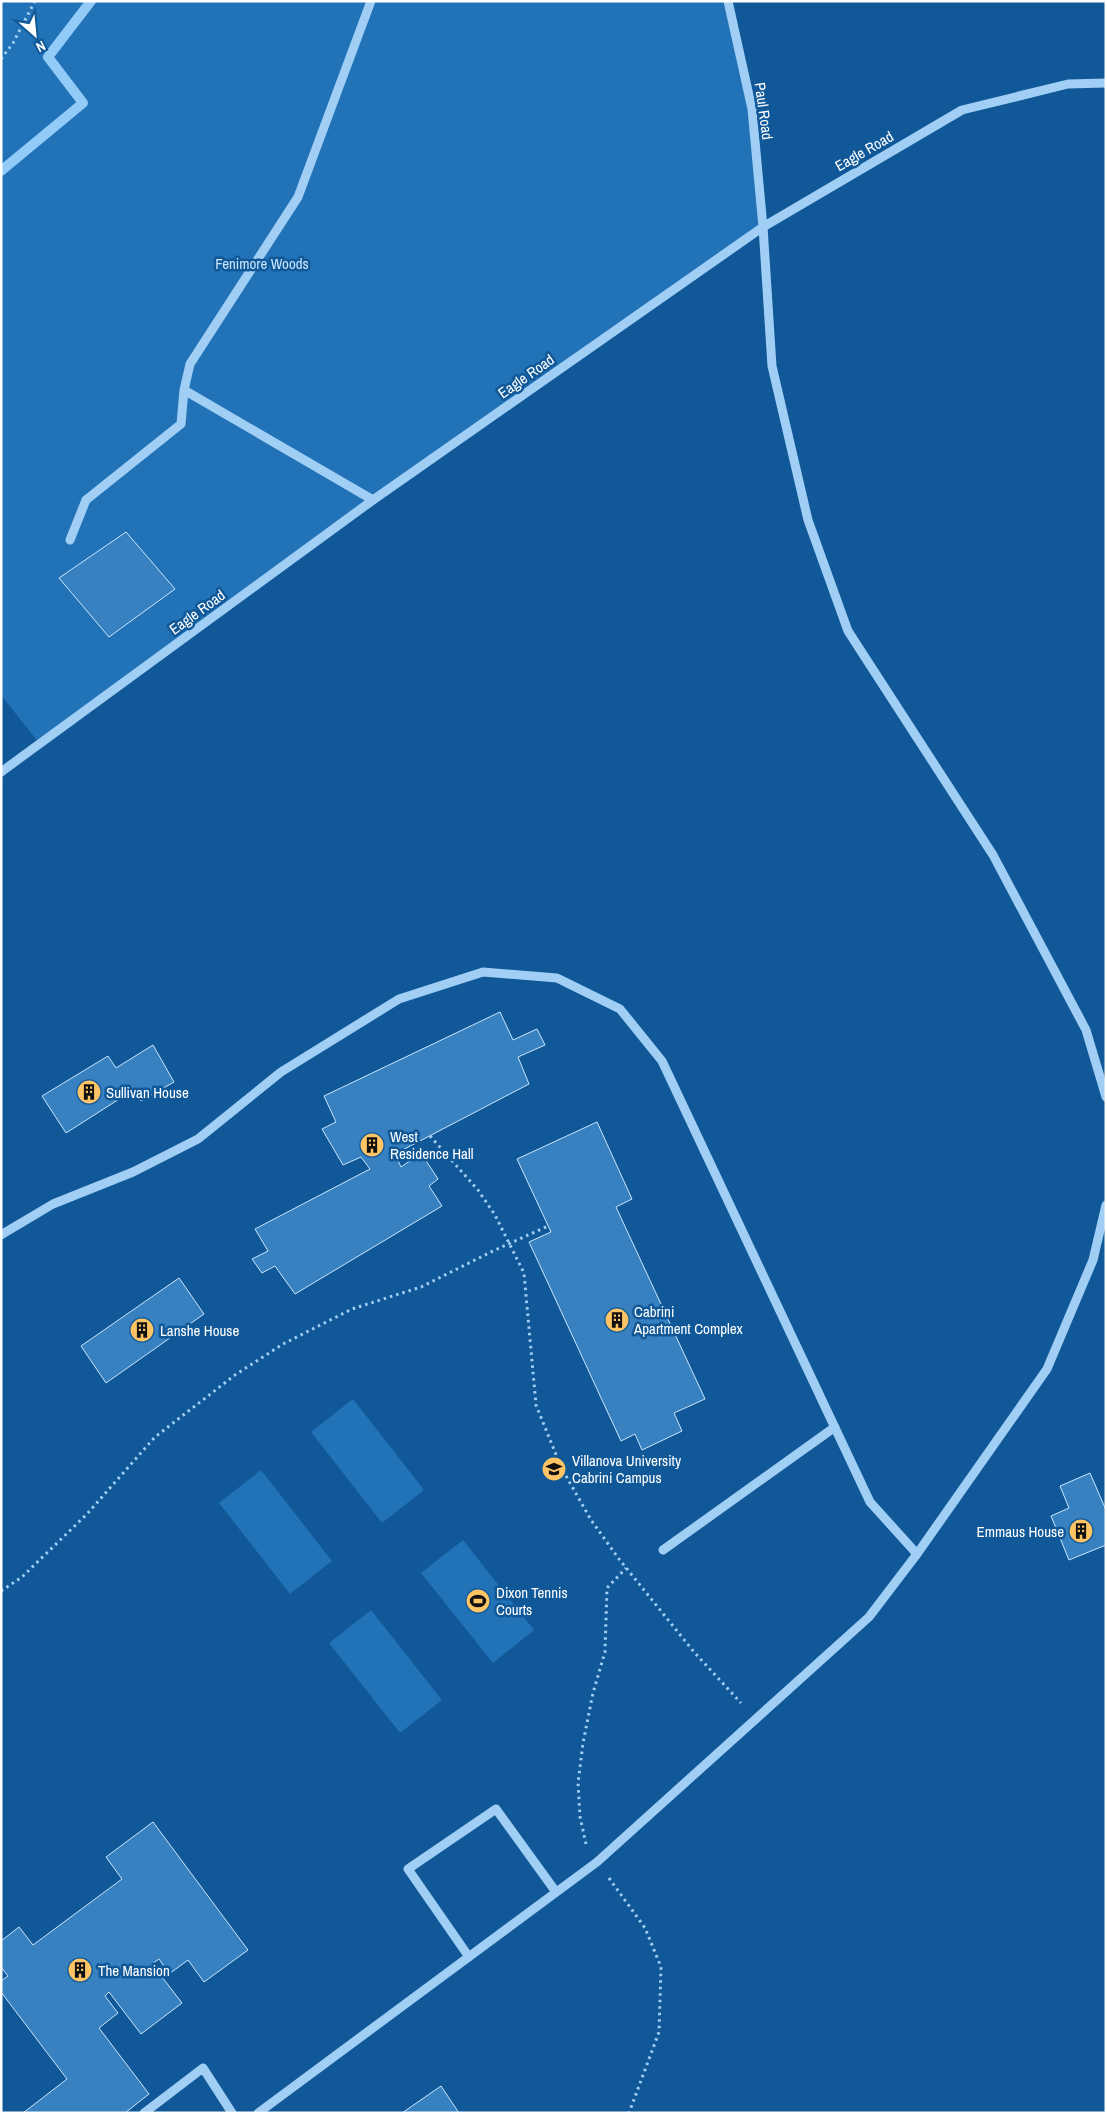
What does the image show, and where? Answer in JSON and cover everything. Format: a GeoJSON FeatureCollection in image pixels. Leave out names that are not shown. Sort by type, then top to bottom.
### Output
{"type":"FeatureCollection","features":[{"type":"Feature","properties":{"kind":"street"},"geometry":{"type":"LineString","coordinates":[[70,540],[86,500],[181,424],[184,390],[190,364],[298,197],[371,1]]}},
{"type":"Feature","properties":{"kind":"street","name":"Paul Road"},"geometry":{"type":"LineString","coordinates":[[728,1],[752,109],[763,227],[772,366],[808,520],[848,631],[993,855],[1086,1030],[1106,1097]]}},
{"type":"Feature","properties":{"kind":"street","name":"Eagle Road"},"geometry":{"type":"LineString","coordinates":[[1,772],[373,500],[763,227],[962,110],[1068,84],[1106,83]]}},
{"type":"Feature","properties":{"kind":"street"},"geometry":{"type":"LineString","coordinates":[[184,390],[373,500]]}},
{"type":"Feature","properties":{"kind":"street"},"geometry":{"type":"LineString","coordinates":[[1,1235],[53,1204],[133,1172],[198,1139],[281,1072],[399,999],[483,972],[557,978],[620,1009],[662,1061],[870,1502],[917,1554]]}},
{"type":"Feature","properties":{"kind":"street"},"geometry":{"type":"LineString","coordinates":[[258,2113],[597,1862],[869,1617],[917,1554],[1047,1369],[1093,1260],[1106,1204]]}},
{"type":"Feature","properties":{"kind":"street"},"geometry":{"type":"LineString","coordinates":[[663,1550],[835,1427]]}},
{"type":"Feature","properties":{"kind":"street"},"geometry":{"type":"LineString","coordinates":[[469,1957],[408,1869],[496,1809],[556,1892]]}},
{"type":"Feature","properties":{"kind":"street"},"geometry":{"type":"LineString","coordinates":[[144,2113],[202,2068],[232,2113]]}},
{"type":"Feature","properties":{"kind":"path"},"geometry":{"type":"LineString","coordinates":[[1,59],[13,43],[35,1]]}},
{"type":"Feature","properties":{"kind":"path"},"geometry":{"type":"LineString","coordinates":[[430,1136],[478,1190],[510,1243],[524,1272],[536,1405],[561,1467],[591,1520],[619,1559],[694,1652],[756,1719]]}},
{"type":"Feature","properties":{"kind":"path"},"geometry":{"type":"LineString","coordinates":[[1,1591],[22,1577],[87,1514],[155,1437],[235,1375],[283,1344],[352,1309],[422,1287],[548,1226]]}},
{"type":"Feature","properties":{"kind":"green space","name":"Fenimore Woods"},"geometry":{"type":"Polygon","coordinates":[[[1,1],[728,1],[752,109],[763,227],[39,743],[1,695],[1,1]]]}},
{"type":"Feature","properties":{"kind":"green space"},"geometry":{"type":"Polygon","coordinates":[[[353,1399],[424,1490],[382,1523],[311,1432],[353,1399]]]}},
{"type":"Feature","properties":{"kind":"green space"},"geometry":{"type":"Polygon","coordinates":[[[261,1470],[332,1561],[290,1594],[219,1503],[261,1470]]]}},
{"type":"Feature","properties":{"kind":"green space","name":"Dixon Tennis Courts"},"geometry":{"type":"Polygon","coordinates":[[[463,1540],[534,1630],[493,1663],[421,1573],[463,1540]]]}},
{"type":"Feature","properties":{"kind":"green space"},"geometry":{"type":"Polygon","coordinates":[[[371,1610],[442,1700],[400,1733],[329,1643],[371,1610]]]}},
{"type":"Feature","properties":{"kind":"building"},"geometry":{"type":"Polygon","coordinates":[[[126,532],[175,589],[109,637],[59,578],[126,532]]]}},
{"type":"Feature","properties":{"kind":"building","name":"West Residence Hall"},"geometry":{"type":"Polygon","coordinates":[[[500,1012],[513,1040],[537,1029],[545,1045],[518,1057],[529,1084],[395,1154],[401,1167],[421,1153],[438,1179],[429,1186],[442,1206],[295,1294],[275,1266],[262,1273],[252,1259],[268,1251],[255,1229],[370,1169],[361,1157],[343,1165],[322,1129],[336,1122],[324,1096],[500,1012]]]}},
{"type":"Feature","properties":{"kind":"building","name":"Sullivan House"},"geometry":{"type":"Polygon","coordinates":[[[153,1045],[174,1082],[141,1101],[135,1089],[66,1133],[42,1096],[108,1056],[116,1068],[153,1045]]]}},
{"type":"Feature","properties":{"kind":"building","name":"Cabrini Apartment Complex"},"geometry":{"type":"Polygon","coordinates":[[[597,1122],[632,1199],[616,1207],[705,1399],[674,1413],[682,1431],[642,1450],[635,1434],[621,1441],[529,1242],[551,1232],[517,1159],[597,1122]]]}},
{"type":"Feature","properties":{"kind":"building","name":"Lanshe House"},"geometry":{"type":"Polygon","coordinates":[[[179,1278],[204,1314],[106,1383],[81,1346],[179,1278]]]}},
{"type":"Feature","properties":{"kind":"building","name":"Emmaus House"},"geometry":{"type":"Polygon","coordinates":[[[1090,1473],[1106,1510],[1106,1545],[1069,1560],[1051,1516],[1069,1508],[1060,1486],[1090,1473]]]}},
{"type":"Feature","properties":{"kind":"building","name":"The Mansion"},"geometry":{"type":"Polygon","coordinates":[[[153,1822],[248,1950],[204,1982],[188,1960],[169,1974],[159,1959],[152,1964],[182,2003],[141,2034],[109,1992],[105,1996],[118,2013],[99,2028],[149,2094],[125,2113],[23,2113],[67,2079],[1,1992],[1,1981],[8,1976],[1,1967],[1,1941],[19,1927],[33,1945],[122,1879],[106,1857],[153,1822]]]}},
{"type":"Feature","properties":{"kind":"building"},"geometry":{"type":"Polygon","coordinates":[[[441,2086],[459,2113],[402,2113],[441,2086]]]}},
{"type":"Feature","properties":{"kind":"waterway"},"geometry":{"type":"LineString","coordinates":[[1,171],[83,103],[48,57],[91,1]]}},
{"type":"Feature","properties":{"kind":"place","name":"Sullivan House"},"geometry":{"type":"Point","coordinates":[89,1092]}},
{"type":"Feature","properties":{"kind":"place","name":"West Residence Hall"},"geometry":{"type":"Point","coordinates":[372,1145]}},
{"type":"Feature","properties":{"kind":"place","name":"Cabrini Apartment Complex"},"geometry":{"type":"Point","coordinates":[617,1320]}},
{"type":"Feature","properties":{"kind":"place","name":"Lanshe House"},"geometry":{"type":"Point","coordinates":[142,1330]}},
{"type":"Feature","properties":{"kind":"place","name":"Villanova University Cabrini Campus"},"geometry":{"type":"Point","coordinates":[554,1469]}},
{"type":"Feature","properties":{"kind":"place","name":"Emmaus House"},"geometry":{"type":"Point","coordinates":[1081,1531]}},
{"type":"Feature","properties":{"kind":"place","name":"Dixon Tennis Courts"},"geometry":{"type":"Point","coordinates":[478,1601]}},
{"type":"Feature","properties":{"kind":"place","name":"The Mansion"},"geometry":{"type":"Point","coordinates":[80,1970]}}]}
